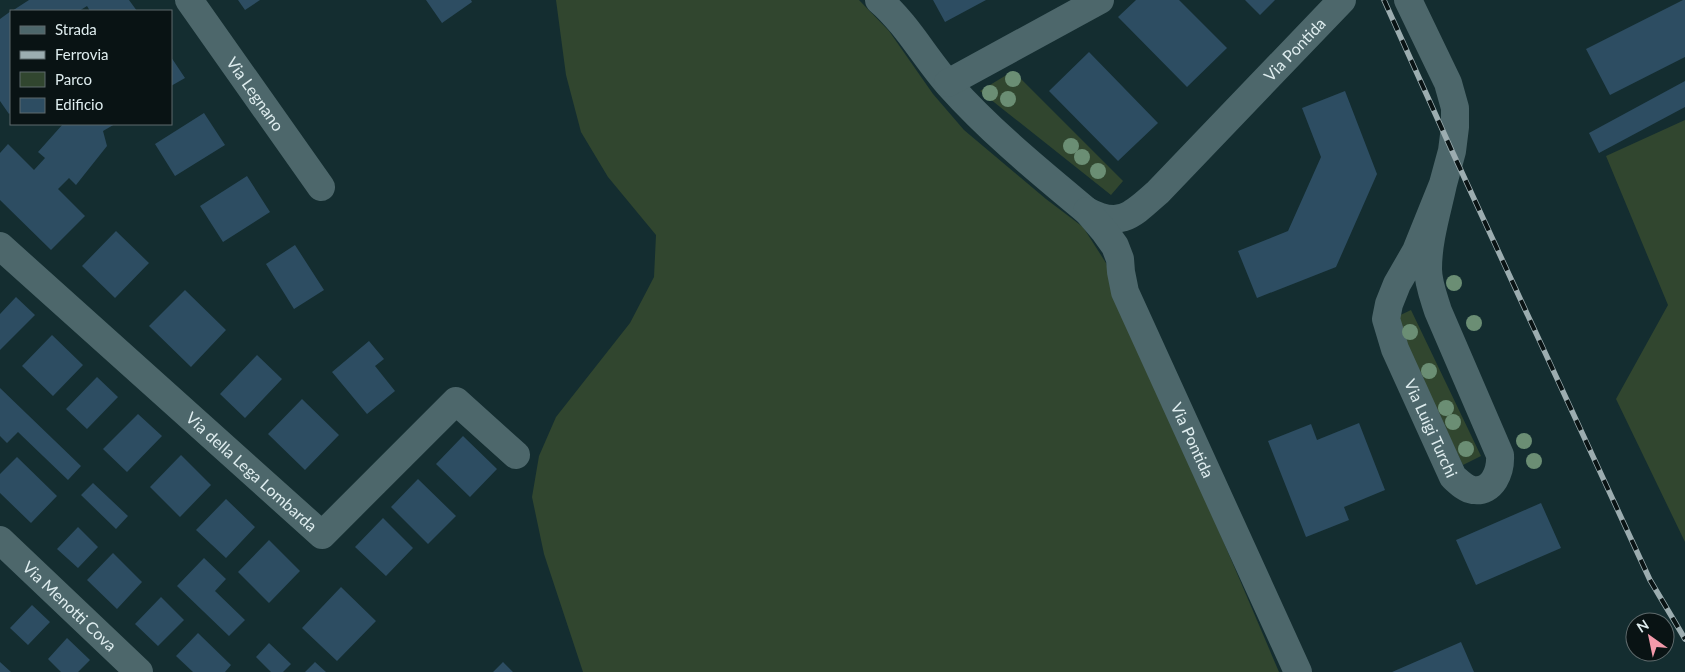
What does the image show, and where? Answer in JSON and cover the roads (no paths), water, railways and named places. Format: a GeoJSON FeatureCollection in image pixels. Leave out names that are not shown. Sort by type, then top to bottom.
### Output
{"type":"FeatureCollection","features":[{"type":"Feature","properties":{"kind":"street","name":"Via Legnano"},"geometry":{"type":"LineString","coordinates":[[190,0],[320,188]]}},
{"type":"Feature","properties":{"kind":"street","name":"Via Pontida"},"geometry":{"type":"LineString","coordinates":[[879,0],[892,12],[948,83],[1003,140],[1087,211],[1105,232],[1120,259],[1125,292],[1298,672]]}},
{"type":"Feature","properties":{"kind":"street"},"geometry":{"type":"LineString","coordinates":[[948,83],[1100,0]]}},
{"type":"Feature","properties":{"kind":"street","name":"Via Pontida"},"geometry":{"type":"LineString","coordinates":[[1087,211],[1101,218],[1112,220],[1127,216],[1142,206],[1158,192],[1342,0]]}},
{"type":"Feature","properties":{"kind":"street","name":"Via Luigi Turchi"},"geometry":{"type":"LineString","coordinates":[[1408,0],[1448,83],[1455,108],[1452,151],[1430,242],[1428,270],[1438,311],[1500,455],[1501,466],[1497,478],[1486,488],[1473,490],[1462,486],[1454,477],[1395,348],[1386,319],[1388,304],[1416,251],[1443,184]]}},
{"type":"Feature","properties":{"kind":"street","name":"Via della Lega Lombarda"},"geometry":{"type":"LineString","coordinates":[[0,246],[322,535],[456,401],[516,456]]}},
{"type":"Feature","properties":{"kind":"street","name":"Via Menotti Cova"},"geometry":{"type":"LineString","coordinates":[[0,540],[139,672]]}},
{"type":"Feature","properties":{"kind":"railway"},"geometry":{"type":"LineString","coordinates":[[1384,0],[1650,580],[1685,639]]}}]}
